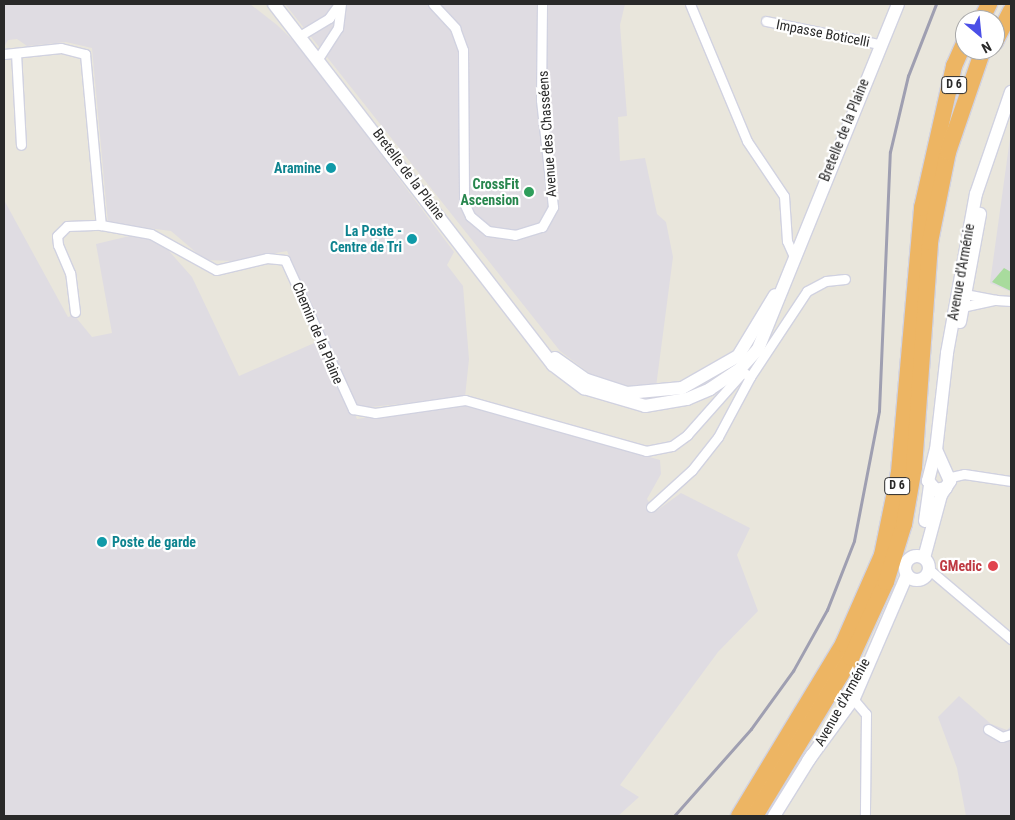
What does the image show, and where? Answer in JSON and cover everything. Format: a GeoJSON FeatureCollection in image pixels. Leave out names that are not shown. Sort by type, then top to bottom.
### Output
{"type":"FeatureCollection","features":[{"type":"Feature","properties":{"kind":"highway"},"geometry":{"type":"LineString","coordinates":[[1005,23],[1011,11]]}},
{"type":"Feature","properties":{"kind":"highway"},"geometry":{"type":"LineString","coordinates":[[941,120],[959,60]]}},
{"type":"Feature","properties":{"kind":"highway","name":"D 6"},"geometry":{"type":"LineString","coordinates":[[739,816],[843,644],[882,555],[900,472],[922,208],[941,120],[964,60]]}},
{"type":"Feature","properties":{"kind":"highway","name":"D 6"},"geometry":{"type":"LineString","coordinates":[[755,816],[851,658],[886,582],[904,524],[915,457],[930,242],[960,112],[979,60]]}},
{"type":"Feature","properties":{"kind":"highway"},"geometry":{"type":"LineString","coordinates":[[960,112],[986,60]]}},
{"type":"Feature","properties":{"kind":"main road","name":"Bretelle de la Plaine"},"geometry":{"type":"LineString","coordinates":[[274,4],[319,57],[553,365],[584,388],[645,406],[687,400],[741,370],[771,324],[794,257],[879,44],[898,4]]}},
{"type":"Feature","properties":{"kind":"main road","name":"Avenue d'Arménie"},"geometry":{"type":"LineString","coordinates":[[930,487],[930,472],[936,450],[959,309],[987,162],[1011,92]]}},
{"type":"Feature","properties":{"kind":"main road"},"geometry":{"type":"LineString","coordinates":[[936,450],[947,478],[921,557],[906,563],[911,577],[928,573],[921,557],[930,487],[947,478]]}},
{"type":"Feature","properties":{"kind":"main road"},"geometry":{"type":"LineString","coordinates":[[930,472],[947,478]]}},
{"type":"Feature","properties":{"kind":"main road","name":"Avenue d'Arménie"},"geometry":{"type":"LineString","coordinates":[[774,816],[851,696],[888,615],[911,577]]}},
{"type":"Feature","properties":{"kind":"street"},"geometry":{"type":"LineString","coordinates":[[301,35],[329,18],[340,4]]}},
{"type":"Feature","properties":{"kind":"street"},"geometry":{"type":"LineString","coordinates":[[319,57],[338,28],[340,4]]}},
{"type":"Feature","properties":{"kind":"street","name":"Avenue des Chasséens"},"geometry":{"type":"LineString","coordinates":[[433,4],[455,28],[463,50],[464,203],[470,216],[488,231],[515,235],[542,227],[552,207],[541,100],[542,4]]}},
{"type":"Feature","properties":{"kind":"street"},"geometry":{"type":"LineString","coordinates":[[690,4],[746,141],[784,196],[787,241],[794,257]]}},
{"type":"Feature","properties":{"kind":"street","name":"Impasse Boticelli"},"geometry":{"type":"LineString","coordinates":[[766,21],[879,44]]}},
{"type":"Feature","properties":{"kind":"street"},"geometry":{"type":"LineString","coordinates":[[4,54],[61,48],[85,54],[100,225],[67,226],[57,236],[75,312]]}},
{"type":"Feature","properties":{"kind":"street"},"geometry":{"type":"LineString","coordinates":[[16,52],[21,144]]}},
{"type":"Feature","properties":{"kind":"street","name":"Chemin de la Plaine"},"geometry":{"type":"LineString","coordinates":[[100,225],[151,234],[216,270],[267,258],[284,260],[348,403],[359,412],[459,399],[646,451],[658,450],[687,435],[741,370]]}},
{"type":"Feature","properties":{"kind":"street"},"geometry":{"type":"LineString","coordinates":[[651,507],[704,457],[741,370],[807,292],[826,281],[845,279]]}},
{"type":"Feature","properties":{"kind":"street"},"geometry":{"type":"LineString","coordinates":[[962,293],[1011,301]]}},
{"type":"Feature","properties":{"kind":"street"},"geometry":{"type":"LineString","coordinates":[[959,309],[996,300]]}},
{"type":"Feature","properties":{"kind":"street"},"geometry":{"type":"LineString","coordinates":[[947,478],[964,474],[1011,481]]}},
{"type":"Feature","properties":{"kind":"street"},"geometry":{"type":"LineString","coordinates":[[932,572],[1011,639]]}},
{"type":"Feature","properties":{"kind":"street"},"geometry":{"type":"LineString","coordinates":[[851,696],[864,708],[866,720],[864,816]]}},
{"type":"Feature","properties":{"kind":"street"},"geometry":{"type":"LineString","coordinates":[[988,729],[1002,737],[1011,734]]}},
{"type":"Feature","properties":{"kind":"shaded area"},"geometry":{"type":"Polygon","coordinates":[[[4,4],[250,4],[277,25],[300,47],[454,252],[447,265],[463,286],[469,359],[465,397],[361,408],[350,398],[287,251],[233,261],[205,260],[171,231],[108,223],[92,48],[66,42],[27,46],[17,39],[8,40],[4,47],[4,4]]]}},
{"type":"Feature","properties":{"kind":"shaded area"},"geometry":{"type":"Polygon","coordinates":[[[285,4],[625,4],[620,25],[627,116],[618,117],[620,161],[645,158],[657,214],[666,222],[673,257],[656,387],[623,385],[592,375],[560,351],[285,4]]]}},
{"type":"Feature","properties":{"kind":"shaded area"},"geometry":{"type":"Polygon","coordinates":[[[1011,131],[1011,292],[990,283],[1011,131]]]}},
{"type":"Feature","properties":{"kind":"shaded area"},"geometry":{"type":"Polygon","coordinates":[[[4,200],[68,317],[74,315],[92,337],[112,333],[96,244],[138,234],[161,242],[192,277],[239,376],[321,340],[357,419],[458,404],[660,460],[661,474],[647,499],[655,512],[681,493],[750,528],[737,555],[758,611],[718,652],[620,785],[639,797],[618,816],[4,816],[4,200]]]}},
{"type":"Feature","properties":{"kind":"shaded area"},"geometry":{"type":"Polygon","coordinates":[[[959,696],[991,724],[1007,730],[1011,726],[1011,816],[966,816],[957,768],[938,717],[959,696]]]}},
{"type":"Feature","properties":{"kind":"green space"},"geometry":{"type":"Polygon","coordinates":[[[1004,268],[1011,272],[1011,291],[992,282],[1004,268]]]}},
{"type":"Feature","properties":{"kind":"railway"},"geometry":{"type":"LineString","coordinates":[[674,816],[751,729],[793,671],[827,610],[854,541],[879,411],[890,152],[908,76],[936,4]]}},
{"type":"Feature","properties":{"kind":"place","name":"Aramine"},"geometry":{"type":"Point","coordinates":[331,168]}},
{"type":"Feature","properties":{"kind":"place","name":"CrossFit Ascension"},"geometry":{"type":"Point","coordinates":[529,192]}},
{"type":"Feature","properties":{"kind":"place","name":"La Poste - Centre de Tri"},"geometry":{"type":"Point","coordinates":[412,239]}},
{"type":"Feature","properties":{"kind":"place","name":"Poste de garde"},"geometry":{"type":"Point","coordinates":[102,542]}},
{"type":"Feature","properties":{"kind":"place","name":"GMedic"},"geometry":{"type":"Point","coordinates":[993,566]}}]}
